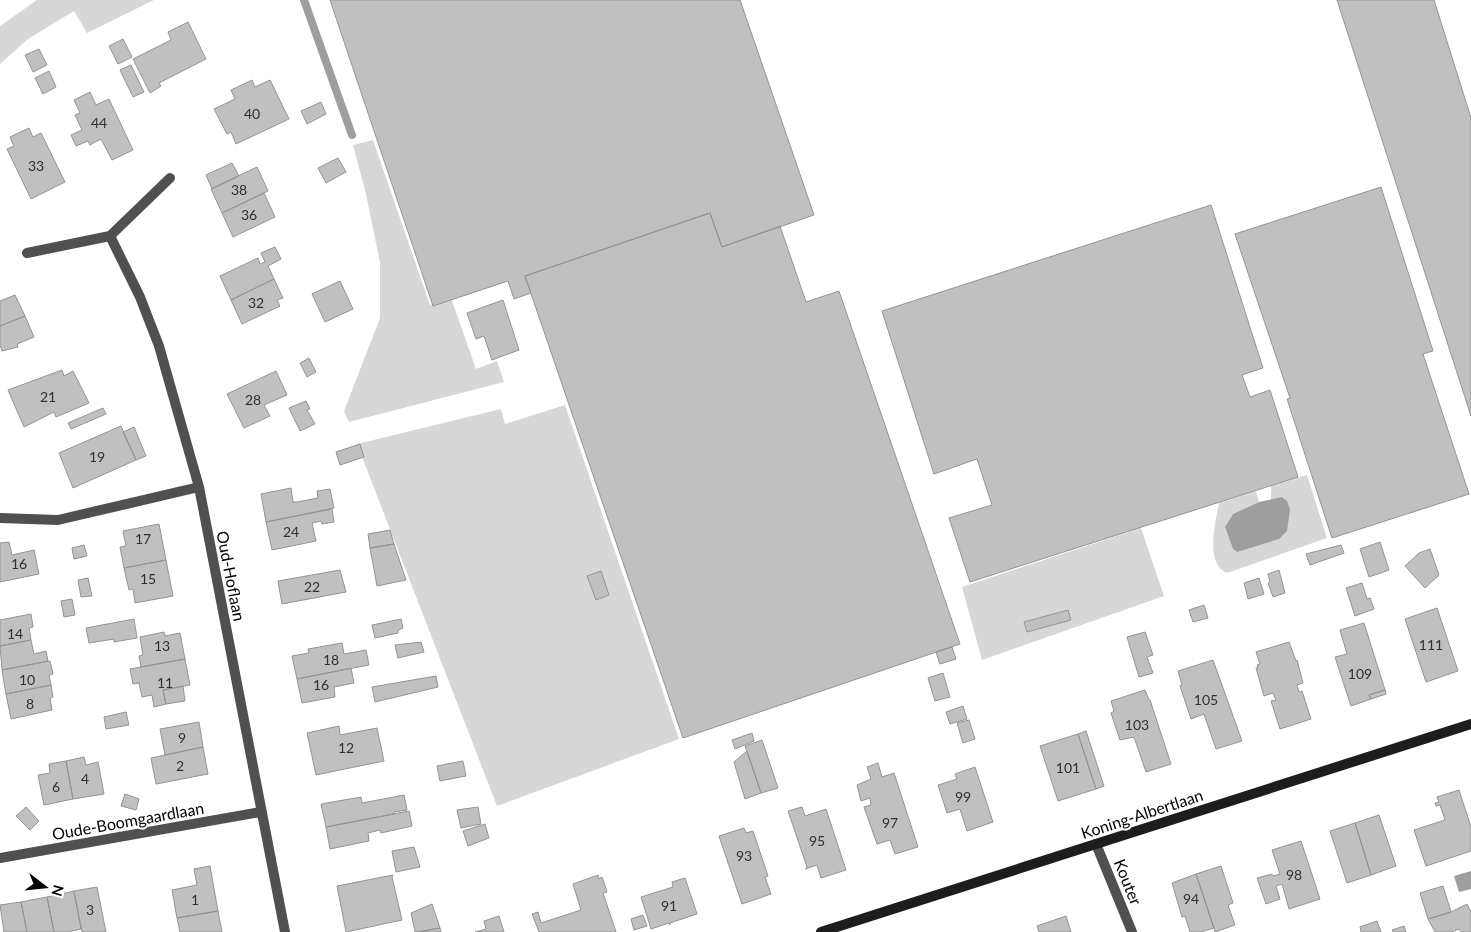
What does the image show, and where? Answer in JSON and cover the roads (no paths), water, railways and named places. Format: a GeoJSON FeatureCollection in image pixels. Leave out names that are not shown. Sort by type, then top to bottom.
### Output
{"type":"FeatureCollection","features":[{"type":"Feature","properties":{"kind":"street"},"geometry":{"type":"LineString","coordinates":[[27,252],[110,236],[170,178]]}},
{"type":"Feature","properties":{"kind":"street","name":"Oud-Hoflaan"},"geometry":{"type":"LineString","coordinates":[[110,236],[140,297],[159,346],[198,487],[284,932]]}},
{"type":"Feature","properties":{"kind":"street"},"geometry":{"type":"LineString","coordinates":[[0,518],[58,520],[198,487]]}},
{"type":"Feature","properties":{"kind":"street","name":"Koning-Albertlaan"},"geometry":{"type":"LineString","coordinates":[[821,932],[841,929],[1096,844],[1471,724]]}},
{"type":"Feature","properties":{"kind":"street","name":"Oude-Boomgaardlaan"},"geometry":{"type":"LineString","coordinates":[[0,858],[260,812]]}},
{"type":"Feature","properties":{"kind":"street","name":"Kouter"},"geometry":{"type":"LineString","coordinates":[[1096,844],[1132,932]]}},
{"type":"Feature","properties":{"kind":"waterway"},"geometry":{"type":"LineString","coordinates":[[304,0],[352,135]]}}]}
